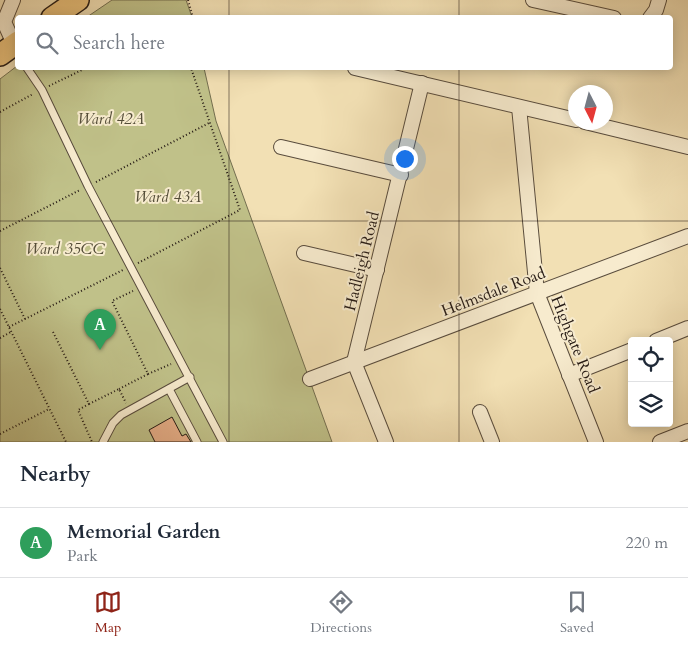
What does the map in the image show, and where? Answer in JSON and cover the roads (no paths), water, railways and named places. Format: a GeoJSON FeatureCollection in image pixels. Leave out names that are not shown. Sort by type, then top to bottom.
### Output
{"type":"FeatureCollection","features":[{"type":"Feature","properties":{"kind":"main road"},"geometry":{"type":"LineString","coordinates":[[56,15],[78,0]]}},
{"type":"Feature","properties":{"kind":"street"},"geometry":{"type":"LineString","coordinates":[[12,48],[4,22],[13,0]]}},
{"type":"Feature","properties":{"kind":"street"},"geometry":{"type":"LineString","coordinates":[[533,0],[600,15]]}},
{"type":"Feature","properties":{"kind":"street"},"geometry":{"type":"LineString","coordinates":[[652,15],[659,0]]}},
{"type":"Feature","properties":{"kind":"street"},"geometry":{"type":"LineString","coordinates":[[364,70],[568,118]]}},
{"type":"Feature","properties":{"kind":"street","name":"Hadleigh Road"},"geometry":{"type":"LineString","coordinates":[[354,362],[422,83]]}},
{"type":"Feature","properties":{"kind":"street","name":"Highgate Road"},"geometry":{"type":"LineString","coordinates":[[519,107],[537,293],[596,442]]}},
{"type":"Feature","properties":{"kind":"street"},"geometry":{"type":"LineString","coordinates":[[613,129],[688,147]]}},
{"type":"Feature","properties":{"kind":"street"},"geometry":{"type":"LineString","coordinates":[[281,147],[401,175]]}},
{"type":"Feature","properties":{"kind":"street","name":"Helmsdale Road"},"geometry":{"type":"LineString","coordinates":[[310,379],[688,236]]}},
{"type":"Feature","properties":{"kind":"street"},"geometry":{"type":"LineString","coordinates":[[304,253],[377,270]]}},
{"type":"Feature","properties":{"kind":"street"},"geometry":{"type":"LineString","coordinates":[[666,337],[688,328]]}},
{"type":"Feature","properties":{"kind":"street"},"geometry":{"type":"LineString","coordinates":[[569,374],[628,352]]}},
{"type":"Feature","properties":{"kind":"street"},"geometry":{"type":"LineString","coordinates":[[354,362],[386,442]]}},
{"type":"Feature","properties":{"kind":"street"},"geometry":{"type":"LineString","coordinates":[[480,412],[492,442]]}},
{"type":"Feature","properties":{"kind":"street"},"geometry":{"type":"LineString","coordinates":[[660,442],[688,431]]}},
{"type":"Feature","properties":{"kind":"lane"},"geometry":{"type":"LineString","coordinates":[[28,70],[42,90],[88,186],[224,442]]}},
{"type":"Feature","properties":{"kind":"lane"},"geometry":{"type":"LineString","coordinates":[[104,442],[113,423],[121,414],[190,377]]}},
{"type":"Feature","properties":{"kind":"lane"},"geometry":{"type":"LineString","coordinates":[[169,389],[197,442]]}},
{"type":"Feature","properties":{"kind":"place","name":"Memorial Garden"},"geometry":{"type":"Point","coordinates":[100,350]}},
{"type":"Feature","properties":{"kind":"park label","name":"Ward 42A"},"geometry":{"type":"Point","coordinates":[111,118]}},
{"type":"Feature","properties":{"kind":"park label","name":"Ward 43A"},"geometry":{"type":"Point","coordinates":[168,196]}},
{"type":"Feature","properties":{"kind":"park label","name":"Ward 35CC"},"geometry":{"type":"Point","coordinates":[65,248]}}]}
